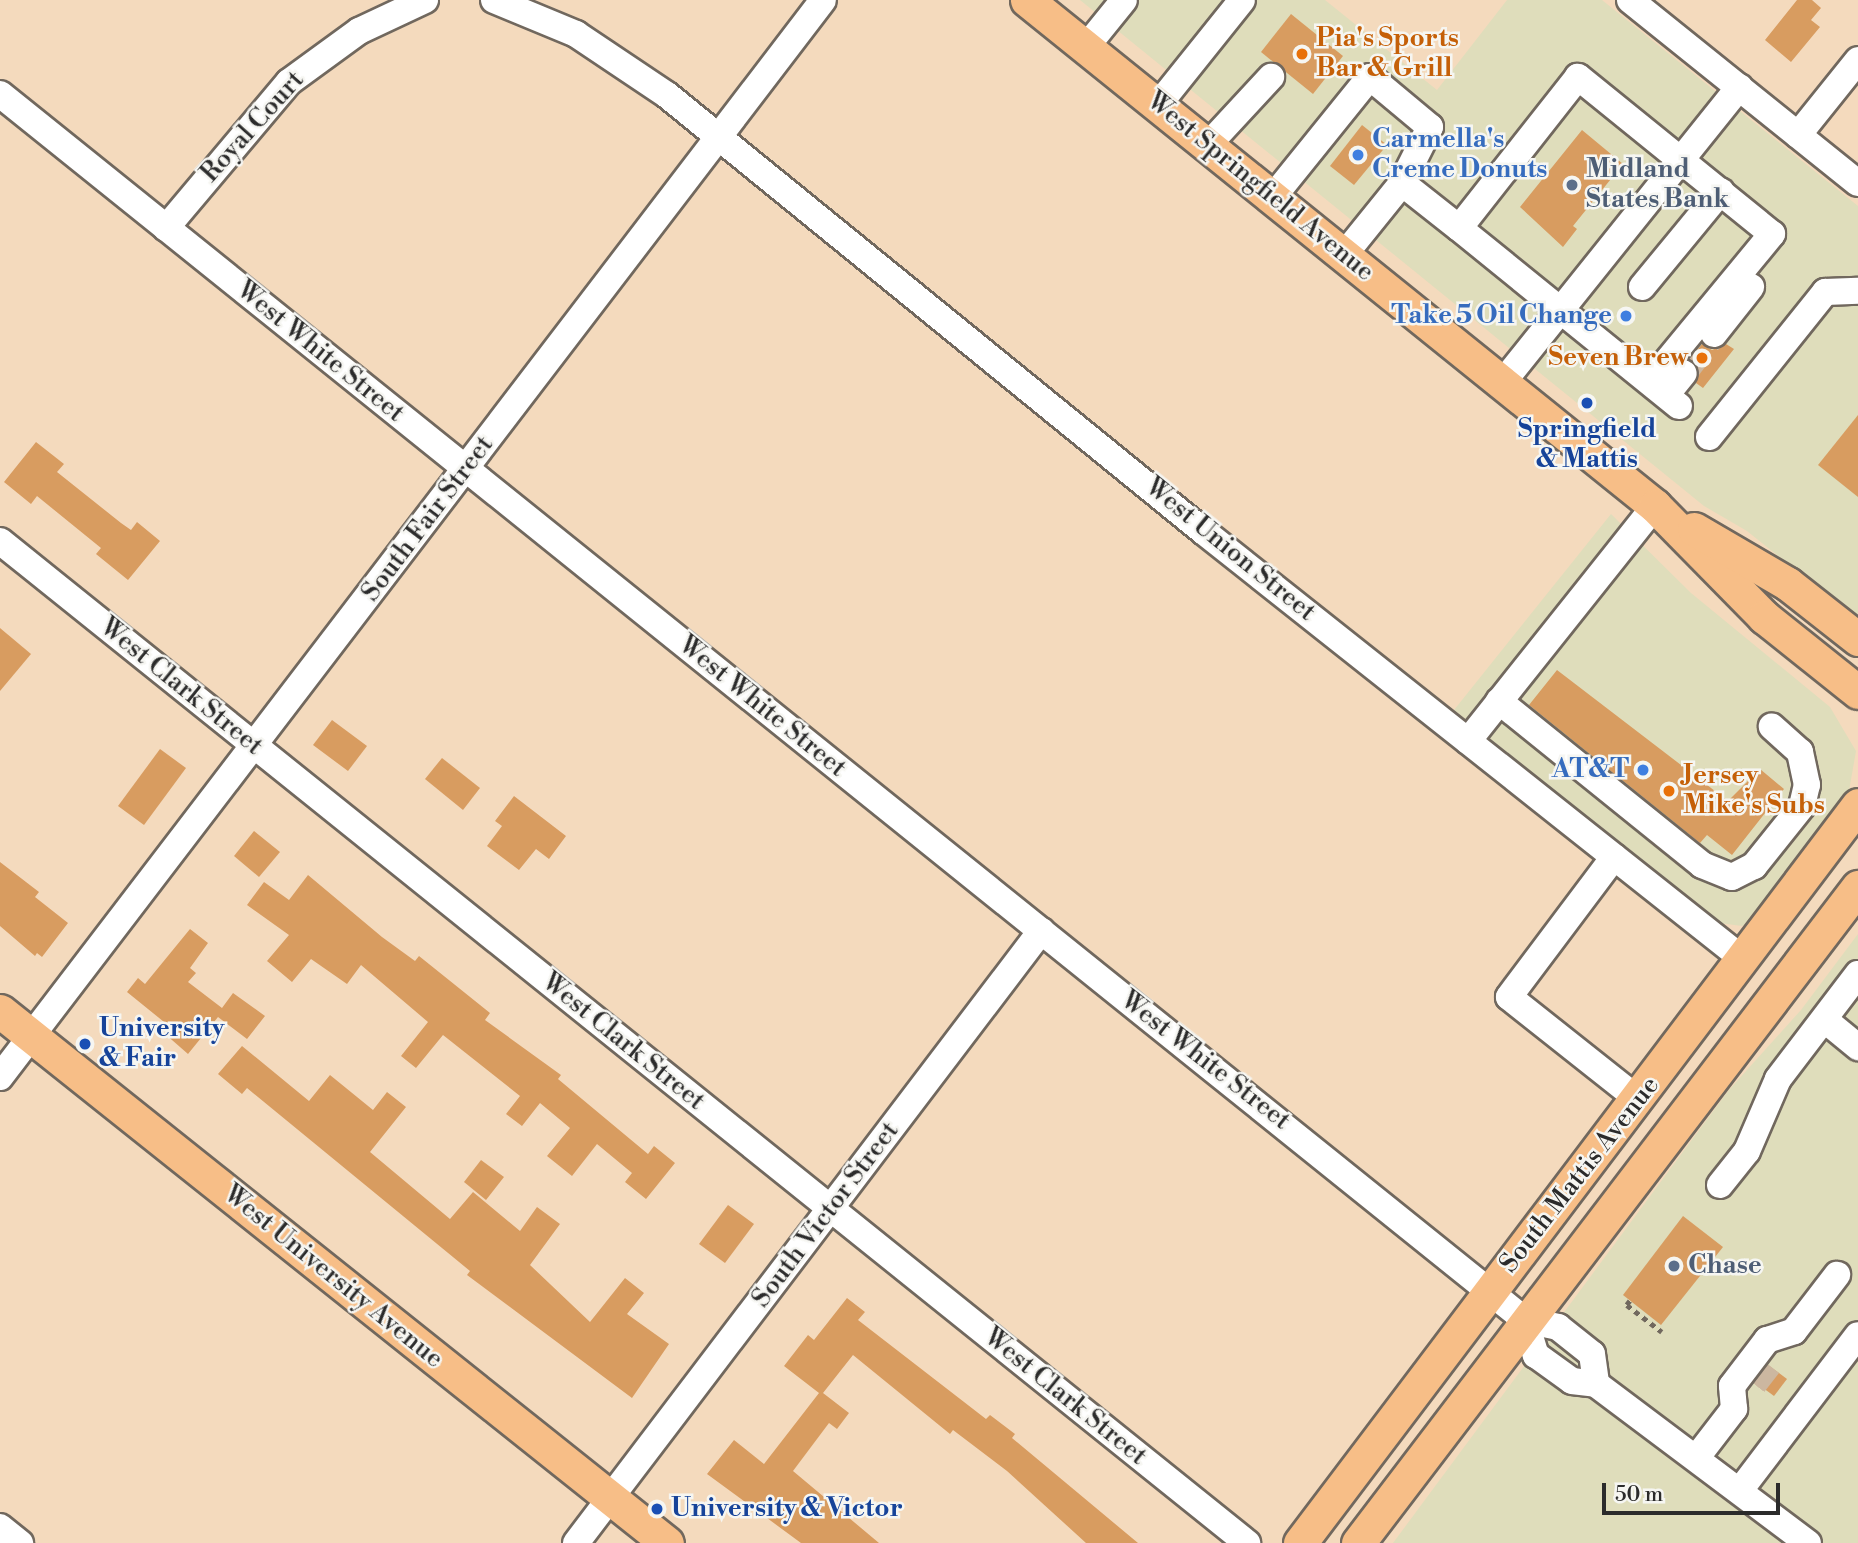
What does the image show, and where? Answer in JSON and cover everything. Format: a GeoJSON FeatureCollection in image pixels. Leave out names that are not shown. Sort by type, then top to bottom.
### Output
{"type":"FeatureCollection","features":[{"type":"Feature","properties":{"kind":"main road","name":"West Springfield Avenue"},"geometry":{"type":"LineString","coordinates":[[1027,0],[1655,506],[1764,617],[1858,692]]}},
{"type":"Feature","properties":{"kind":"main road","name":"West Springfield Avenue"},"geometry":{"type":"LineString","coordinates":[[1655,506],[1788,584],[1858,639]]}},
{"type":"Feature","properties":{"kind":"main road","name":"South Mattis Avenue"},"geometry":{"type":"LineString","coordinates":[[1300,1543],[1489,1291],[1639,1100],[1858,805]]}},
{"type":"Feature","properties":{"kind":"main road","name":"South Mattis Avenue"},"geometry":{"type":"LineString","coordinates":[[1358,1543],[1525,1320],[1858,887]]}},
{"type":"Feature","properties":{"kind":"main road","name":"West University Avenue"},"geometry":{"type":"LineString","coordinates":[[0,1011],[667,1543]]}},
{"type":"Feature","properties":{"kind":"street","name":"Royal Court"},"geometry":{"type":"LineString","coordinates":[[166,228],[289,82],[359,30],[425,0]]}},
{"type":"Feature","properties":{"kind":"street"},"geometry":{"type":"LineString","coordinates":[[494,0],[614,55],[719,137]]}},
{"type":"Feature","properties":{"kind":"street","name":"South Fair Street"},"geometry":{"type":"LineString","coordinates":[[0,1077],[823,0]]}},
{"type":"Feature","properties":{"kind":"street"},"geometry":{"type":"LineString","coordinates":[[1086,47],[1124,0]]}},
{"type":"Feature","properties":{"kind":"street"},"geometry":{"type":"LineString","coordinates":[[1157,105],[1242,0]]}},
{"type":"Feature","properties":{"kind":"street"},"geometry":{"type":"LineString","coordinates":[[1630,0],[1858,183]]}},
{"type":"Feature","properties":{"kind":"street"},"geometry":{"type":"LineString","coordinates":[[1798,135],[1858,60]]}},
{"type":"Feature","properties":{"kind":"street"},"geometry":{"type":"LineString","coordinates":[[1208,145],[1271,77]]}},
{"type":"Feature","properties":{"kind":"street"},"geometry":{"type":"LineString","coordinates":[[1273,197],[1370,77],[1430,127],[1402,183],[1344,255]]}},
{"type":"Feature","properties":{"kind":"street"},"geometry":{"type":"LineString","coordinates":[[1459,228],[1578,77],[1683,158],[1772,234],[1665,394]]}},
{"type":"Feature","properties":{"kind":"street"},"geometry":{"type":"LineString","coordinates":[[1503,382],[1739,88]]}},
{"type":"Feature","properties":{"kind":"street","name":"West White Street"},"geometry":{"type":"LineString","coordinates":[[0,94],[1525,1320]]}},
{"type":"Feature","properties":{"kind":"street","name":"West Union Street"},"geometry":{"type":"LineString","coordinates":[[719,137],[1744,960]]}},
{"type":"Feature","properties":{"kind":"street"},"geometry":{"type":"LineString","coordinates":[[1402,183],[1665,394]]}},
{"type":"Feature","properties":{"kind":"street"},"geometry":{"type":"LineString","coordinates":[[1643,287],[1721,191]]}},
{"type":"Feature","properties":{"kind":"street"},"geometry":{"type":"LineString","coordinates":[[1714,334],[1759,277],[1762,247]]}},
{"type":"Feature","properties":{"kind":"street"},"geometry":{"type":"LineString","coordinates":[[1709,437],[1825,292],[1858,291]]}},
{"type":"Feature","properties":{"kind":"street"},"geometry":{"type":"LineString","coordinates":[[1665,394],[1684,373]]}},
{"type":"Feature","properties":{"kind":"street"},"geometry":{"type":"LineString","coordinates":[[1468,741],[1655,506]]}},
{"type":"Feature","properties":{"kind":"street","name":"West Clark Street"},"geometry":{"type":"LineString","coordinates":[[0,541],[1247,1543]]}},
{"type":"Feature","properties":{"kind":"street"},"geometry":{"type":"LineString","coordinates":[[1499,701],[1702,865],[1732,877],[1754,866],[1802,806],[1807,785],[1800,752],[1772,727]]}},
{"type":"Feature","properties":{"kind":"street"},"geometry":{"type":"LineString","coordinates":[[1614,857],[1509,997],[1639,1100]]}},
{"type":"Feature","properties":{"kind":"street","name":"South Victor Street"},"geometry":{"type":"LineString","coordinates":[[576,1543],[1041,931]]}},
{"type":"Feature","properties":{"kind":"street"},"geometry":{"type":"LineString","coordinates":[[1720,1185],[1747,1151],[1778,1079],[1858,974]]}},
{"type":"Feature","properties":{"kind":"street"},"geometry":{"type":"LineString","coordinates":[[1825,1020],[1858,1047]]}},
{"type":"Feature","properties":{"kind":"street"},"geometry":{"type":"LineString","coordinates":[[1697,1457],[1837,1275]]}},
{"type":"Feature","properties":{"kind":"street"},"geometry":{"type":"LineString","coordinates":[[1596,1384],[1592,1354],[1558,1327],[1525,1320],[1536,1355],[1572,1381],[1596,1384],[1741,1489],[1808,1543]]}},
{"type":"Feature","properties":{"kind":"street"},"geometry":{"type":"LineString","coordinates":[[1734,1409],[1731,1386],[1766,1340],[1794,1331]]}},
{"type":"Feature","properties":{"kind":"street"},"geometry":{"type":"LineString","coordinates":[[1741,1489],[1858,1335]]}},
{"type":"Feature","properties":{"kind":"street"},"geometry":{"type":"LineString","coordinates":[[0,1527],[20,1543]]}},
{"type":"Feature","properties":{"kind":"path"},"geometry":{"type":"LineString","coordinates":[[1630,1301],[1627,1305],[1662,1332]]}},
{"type":"Feature","properties":{"kind":"shaded area"},"geometry":{"type":"Polygon","coordinates":[[[1080,0],[1325,0],[1437,90],[1507,0],[1602,0],[1858,206],[1858,620],[1747,531],[1704,506],[1080,0]]]}},
{"type":"Feature","properties":{"kind":"shaded area"},"geometry":{"type":"Polygon","coordinates":[[[1611,514],[1691,593],[1830,707],[1856,751],[1849,791],[1835,814],[1754,919],[1742,926],[1719,923],[1454,710],[1611,514]]]}},
{"type":"Feature","properties":{"kind":"shaded area"},"geometry":{"type":"Polygon","coordinates":[[[1858,934],[1858,1543],[1393,1543],[1728,1091],[1801,1010],[1858,934]]]}},
{"type":"Feature","properties":{"kind":"building"},"geometry":{"type":"Polygon","coordinates":[[[1797,0],[1812,0],[1821,8],[1811,20],[1820,27],[1791,62],[1765,40],[1797,0]]]}},
{"type":"Feature","properties":{"kind":"building","name":"Pia's Sports Bar & Grill"},"geometry":{"type":"Polygon","coordinates":[[[1291,14],[1343,56],[1313,94],[1261,52],[1291,14]]]}},
{"type":"Feature","properties":{"kind":"building","name":"Carmella's Creme Donuts"},"geometry":{"type":"Polygon","coordinates":[[[1362,125],[1387,145],[1354,185],[1330,166],[1362,125]]]}},
{"type":"Feature","properties":{"kind":"building","name":"Midland States Bank"},"geometry":{"type":"Polygon","coordinates":[[[1582,130],[1623,164],[1573,226],[1577,229],[1563,247],[1520,207],[1582,130]]]}},
{"type":"Feature","properties":{"kind":"building"},"geometry":{"type":"Polygon","coordinates":[[[1702,344],[1712,350],[1726,344],[1734,349],[1703,388],[1696,383],[1698,367],[1690,359],[1702,344]]]}},
{"type":"Feature","properties":{"kind":"building"},"geometry":{"type":"Polygon","coordinates":[[[1858,415],[1858,497],[1818,465],[1858,415]]]}},
{"type":"Feature","properties":{"kind":"building"},"geometry":{"type":"Polygon","coordinates":[[[36,442],[64,464],[57,472],[131,530],[137,522],[160,541],[128,580],[96,554],[101,548],[37,496],[31,504],[4,482],[36,442]]]}},
{"type":"Feature","properties":{"kind":"building"},"geometry":{"type":"Polygon","coordinates":[[[0,628],[31,654],[0,691],[0,628]]]}},
{"type":"Feature","properties":{"kind":"building"},"geometry":{"type":"Polygon","coordinates":[[[1557,670],[1728,801],[1760,769],[1784,789],[1732,855],[1707,835],[1700,843],[1529,705],[1557,670]]]}},
{"type":"Feature","properties":{"kind":"building"},"geometry":{"type":"Polygon","coordinates":[[[332,720],[367,746],[348,771],[313,745],[332,720]]]}},
{"type":"Feature","properties":{"kind":"building"},"geometry":{"type":"Polygon","coordinates":[[[160,749],[186,768],[144,825],[118,806],[160,749]]]}},
{"type":"Feature","properties":{"kind":"building"},"geometry":{"type":"Polygon","coordinates":[[[442,758],[480,788],[463,810],[425,779],[442,758]]]}},
{"type":"Feature","properties":{"kind":"building"},"geometry":{"type":"Polygon","coordinates":[[[514,796],[566,836],[549,859],[536,849],[519,870],[487,846],[502,826],[495,821],[514,796]]]}},
{"type":"Feature","properties":{"kind":"building"},"geometry":{"type":"Polygon","coordinates":[[[254,831],[280,852],[259,877],[234,856],[254,831]]]}},
{"type":"Feature","properties":{"kind":"building"},"geometry":{"type":"Polygon","coordinates":[[[0,862],[39,892],[35,897],[68,923],[42,957],[37,953],[35,956],[0,926],[0,862]]]}},
{"type":"Feature","properties":{"kind":"building"},"geometry":{"type":"Polygon","coordinates":[[[308,875],[382,937],[415,961],[419,956],[490,1013],[485,1020],[561,1075],[558,1079],[648,1154],[654,1146],[675,1163],[646,1199],[625,1182],[632,1173],[597,1144],[572,1176],[547,1156],[570,1128],[540,1103],[522,1126],[506,1114],[520,1096],[443,1035],[416,1068],[401,1056],[428,1022],[361,965],[347,984],[311,959],[292,982],[267,961],[289,935],[247,905],[264,882],[289,900],[308,875]]]}},
{"type":"Feature","properties":{"kind":"building"},"geometry":{"type":"Polygon","coordinates":[[[190,929],[208,943],[190,968],[196,973],[188,982],[222,1008],[233,993],[265,1016],[247,1039],[218,1017],[188,1054],[164,1033],[169,1026],[127,992],[138,978],[145,984],[190,929]]]}},
{"type":"Feature","properties":{"kind":"building"},"geometry":{"type":"Polygon","coordinates":[[[242,1046],[309,1101],[330,1075],[373,1110],[387,1092],[406,1107],[370,1152],[450,1219],[473,1192],[520,1231],[537,1207],[560,1224],[530,1265],[590,1322],[625,1278],[644,1293],[627,1314],[669,1344],[632,1398],[467,1275],[470,1271],[247,1088],[242,1094],[218,1074],[242,1046]]]}},
{"type":"Feature","properties":{"kind":"building"},"geometry":{"type":"Polygon","coordinates":[[[481,1160],[504,1177],[486,1200],[464,1182],[481,1160]]]}},
{"type":"Feature","properties":{"kind":"building"},"geometry":{"type":"Polygon","coordinates":[[[728,1205],[754,1224],[725,1263],[699,1244],[728,1205]]]}},
{"type":"Feature","properties":{"kind":"building","name":"Chase"},"geometry":{"type":"Polygon","coordinates":[[[1683,1216],[1723,1247],[1661,1325],[1623,1295],[1683,1216]]]}},
{"type":"Feature","properties":{"kind":"building"},"geometry":{"type":"Polygon","coordinates":[[[847,1298],[865,1312],[858,1320],[986,1419],[990,1415],[1015,1434],[1012,1438],[1138,1543],[1086,1543],[1007,1471],[953,1430],[950,1434],[853,1355],[823,1393],[849,1413],[837,1429],[829,1423],[793,1471],[879,1543],[801,1543],[707,1474],[734,1440],[764,1464],[819,1393],[784,1366],[808,1335],[814,1340],[847,1298]]]}},
{"type":"Feature","properties":{"kind":"building"},"geometry":{"type":"Polygon","coordinates":[[[1768,1365],[1787,1379],[1774,1396],[1755,1382],[1768,1365]]]}},
{"type":"Feature","properties":{"kind":"tunnel"},"geometry":{"type":"LineString","coordinates":[[1684,373],[1714,334]]}},
{"type":"Feature","properties":{"kind":"tunnel"},"geometry":{"type":"LineString","coordinates":[[1754,1384],[1769,1365]]}},
{"type":"Feature","properties":{"kind":"place","name":"Pia's Sports Bar & Grill"},"geometry":{"type":"Point","coordinates":[1302,54]}},
{"type":"Feature","properties":{"kind":"place","name":"Carmella's Creme Donuts"},"geometry":{"type":"Point","coordinates":[1358,155]}},
{"type":"Feature","properties":{"kind":"place","name":"Midland States Bank"},"geometry":{"type":"Point","coordinates":[1572,185]}},
{"type":"Feature","properties":{"kind":"place","name":"Take 5 Oil Change"},"geometry":{"type":"Point","coordinates":[1626,316]}},
{"type":"Feature","properties":{"kind":"place","name":"Seven Brew"},"geometry":{"type":"Point","coordinates":[1702,358]}},
{"type":"Feature","properties":{"kind":"place","name":"Springfield & Mattis"},"geometry":{"type":"Point","coordinates":[1587,403]}},
{"type":"Feature","properties":{"kind":"place","name":"AT&T"},"geometry":{"type":"Point","coordinates":[1643,770]}},
{"type":"Feature","properties":{"kind":"place","name":"Jersey Mike's Subs"},"geometry":{"type":"Point","coordinates":[1669,791]}},
{"type":"Feature","properties":{"kind":"place","name":"University & Fair"},"geometry":{"type":"Point","coordinates":[85,1044]}},
{"type":"Feature","properties":{"kind":"place","name":"Chase"},"geometry":{"type":"Point","coordinates":[1674,1266]}},
{"type":"Feature","properties":{"kind":"place","name":"University & Victor"},"geometry":{"type":"Point","coordinates":[657,1509]}}]}
